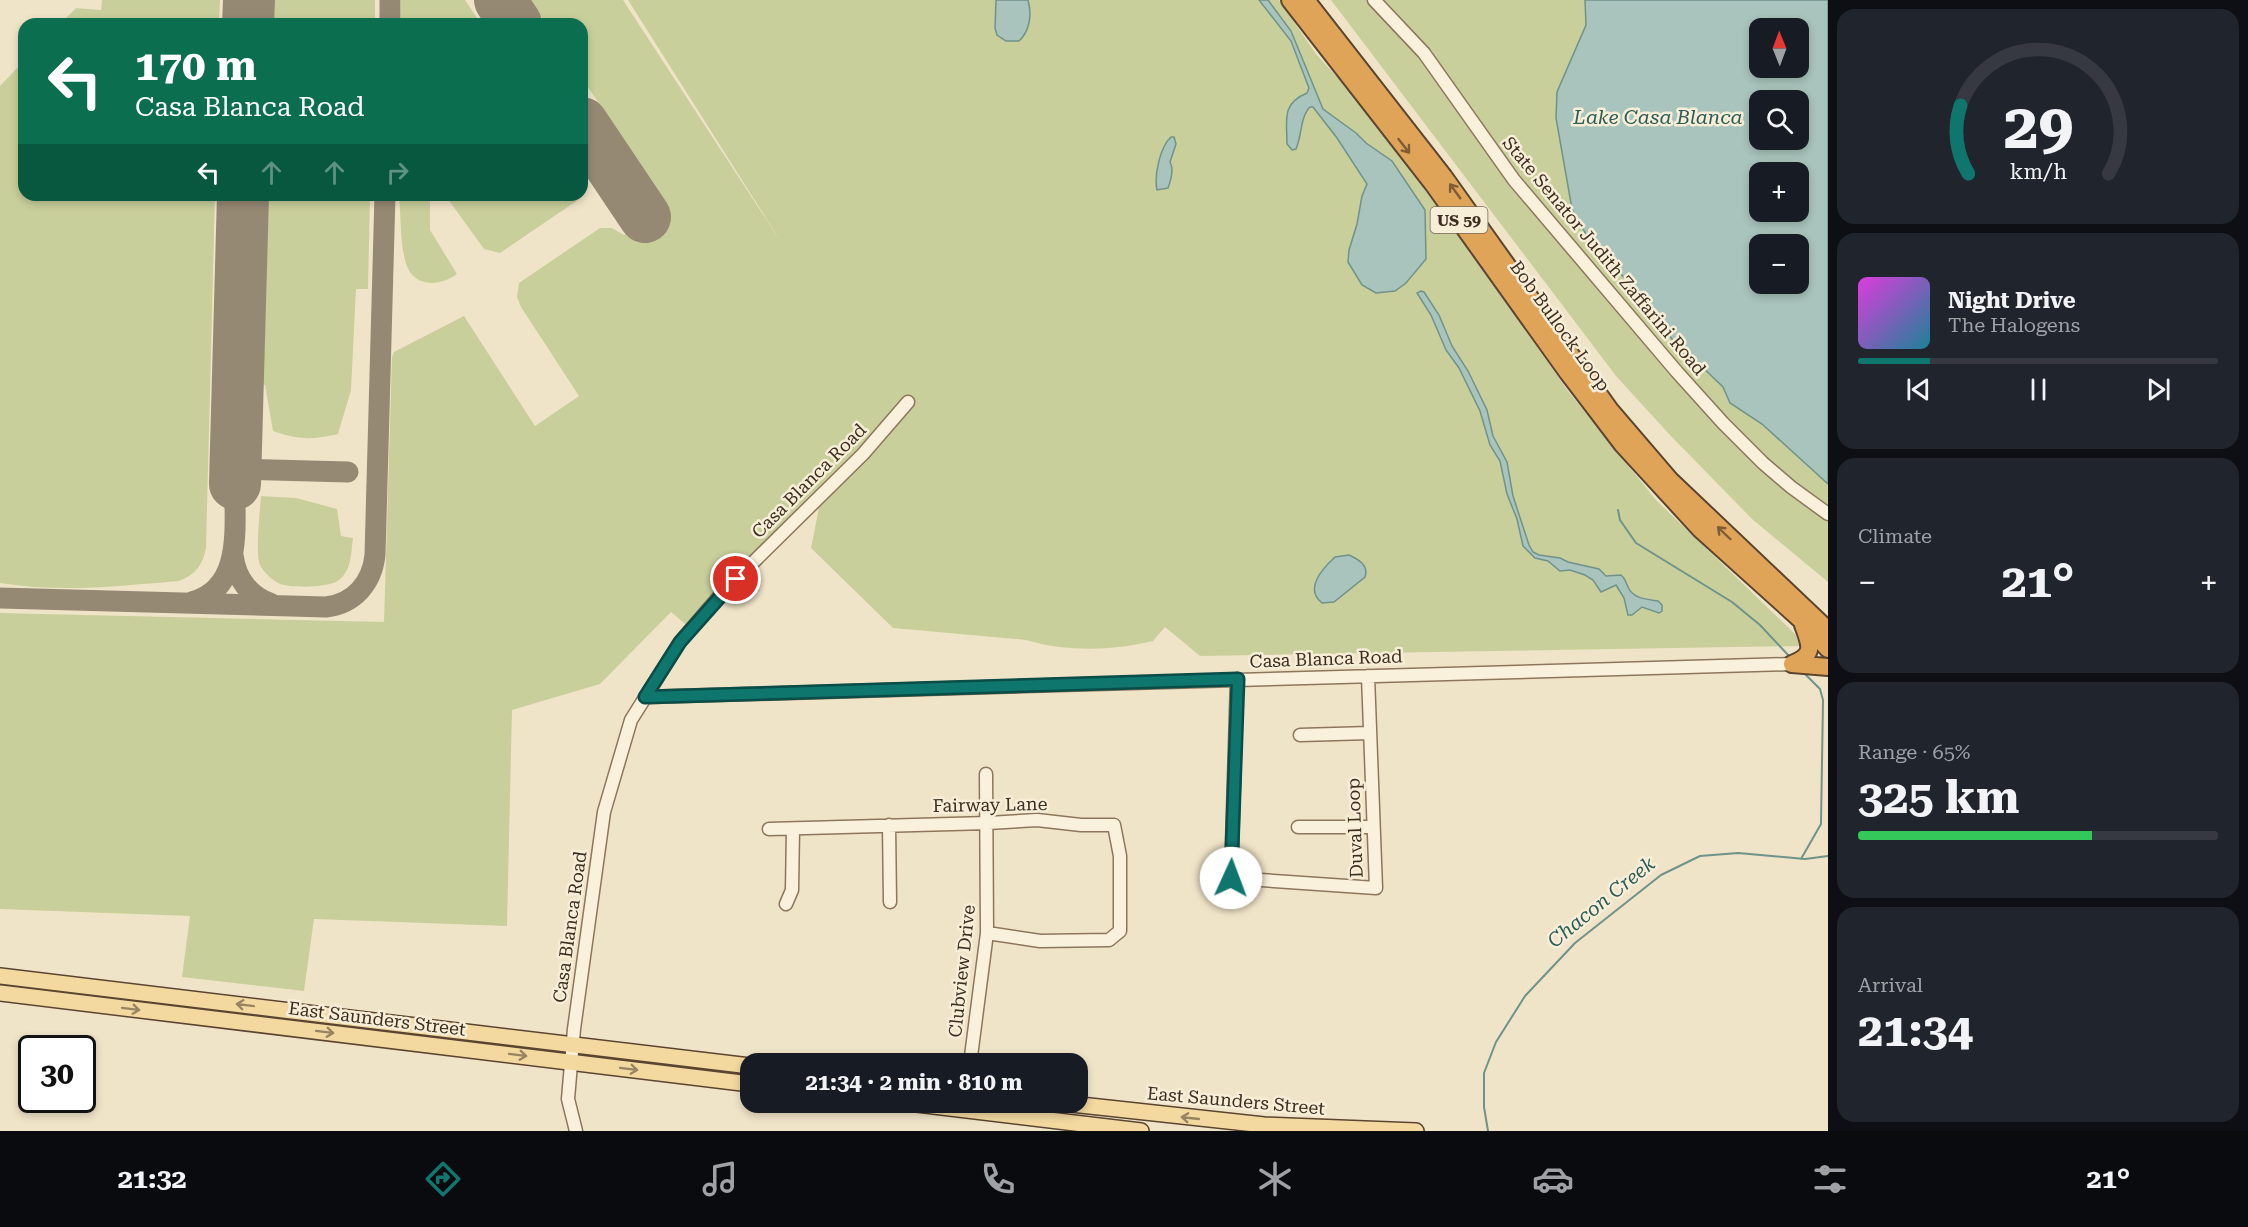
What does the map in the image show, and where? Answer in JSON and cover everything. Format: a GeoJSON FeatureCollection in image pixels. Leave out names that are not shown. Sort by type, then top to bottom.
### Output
{"type":"FeatureCollection","features":[{"type":"Feature","properties":{"kind":"highway","name":"Bob Bullock Loop"},"geometry":{"type":"LineString","coordinates":[[1290,0],[1433,184],[1568,373],[1622,444],[1700,529],[1802,621],[1828,649]]}},
{"type":"Feature","properties":{"kind":"highway","name":"Bob Bullock Loop"},"geometry":{"type":"LineString","coordinates":[[1306,0],[1425,151],[1603,401],[1638,445],[1708,517],[1828,630]]}},
{"type":"Feature","properties":{"kind":"highway"},"geometry":{"type":"LineString","coordinates":[[1791,664],[1808,655],[1809,639],[1802,621]]}},
{"type":"Feature","properties":{"kind":"highway"},"geometry":{"type":"LineString","coordinates":[[1791,664],[1828,667]]}},
{"type":"Feature","properties":{"kind":"main road","name":"East Saunders Street"},"geometry":{"type":"LineString","coordinates":[[0,976],[740,1065]]}},
{"type":"Feature","properties":{"kind":"main road"},"geometry":{"type":"LineString","coordinates":[[0,984],[100,996],[138,992]]}},
{"type":"Feature","properties":{"kind":"main road","name":"East Saunders Street"},"geometry":{"type":"LineString","coordinates":[[0,993],[740,1083]]}},
{"type":"Feature","properties":{"kind":"main road"},"geometry":{"type":"LineString","coordinates":[[731,1082],[736,1075],[740,1075]]}},
{"type":"Feature","properties":{"kind":"main road","name":"East Saunders Street"},"geometry":{"type":"LineString","coordinates":[[1088,1106],[1264,1125],[1416,1131]]}},
{"type":"Feature","properties":{"kind":"main road"},"geometry":{"type":"LineString","coordinates":[[991,1113],[1141,1131]]}},
{"type":"Feature","properties":{"kind":"street","name":"State Senator Judith Zaffarini Road"},"geometry":{"type":"LineString","coordinates":[[1374,0],[1424,53],[1509,173],[1672,367],[1723,423],[1763,462],[1791,487],[1828,514]]}},
{"type":"Feature","properties":{"kind":"street","name":"Casa Blanca Road"},"geometry":{"type":"LineString","coordinates":[[576,1131],[568,1099],[574,1029],[604,812],[631,720],[680,642],[721,594],[863,454],[908,402]]}},
{"type":"Feature","properties":{"kind":"street","name":"Casa Blanca Road"},"geometry":{"type":"LineString","coordinates":[[645,697],[1791,664]]}},
{"type":"Feature","properties":{"kind":"street","name":"Duval Loop"},"geometry":{"type":"LineString","coordinates":[[1238,679],[1231,878],[1376,888],[1368,676]]}},
{"type":"Feature","properties":{"kind":"street"},"geometry":{"type":"LineString","coordinates":[[1300,735],[1370,733]]}},
{"type":"Feature","properties":{"kind":"street","name":"Clubview Drive"},"geometry":{"type":"LineString","coordinates":[[971,1053],[987,933],[986,774]]}},
{"type":"Feature","properties":{"kind":"street","name":"Fairway Lane"},"geometry":{"type":"LineString","coordinates":[[769,829],[1037,820],[1081,825],[1114,825],[1120,856],[1120,931],[1109,940],[1040,940],[987,933]]}},
{"type":"Feature","properties":{"kind":"street"},"geometry":{"type":"LineString","coordinates":[[889,825],[890,902]]}},
{"type":"Feature","properties":{"kind":"street"},"geometry":{"type":"LineString","coordinates":[[1298,827],[1373,827]]}},
{"type":"Feature","properties":{"kind":"street"},"geometry":{"type":"LineString","coordinates":[[786,904],[792,891],[793,829]]}},
{"type":"Feature","properties":{"kind":"green space"},"geometry":{"type":"Polygon","coordinates":[[[102,0],[220,0],[219,18],[66,18],[76,8],[101,10],[102,0]]]}},
{"type":"Feature","properties":{"kind":"green space"},"geometry":{"type":"Polygon","coordinates":[[[273,0],[375,0],[375,18],[273,18],[273,0]]]}},
{"type":"Feature","properties":{"kind":"green space"},"geometry":{"type":"Polygon","coordinates":[[[401,0],[465,0],[477,18],[401,18],[401,0]]]}},
{"type":"Feature","properties":{"kind":"green space"},"geometry":{"type":"Polygon","coordinates":[[[530,0],[623,0],[783,245],[628,0],[1279,0],[1316,54],[1351,92],[1446,218],[1568,391],[1656,500],[1795,634],[1801,646],[1200,656],[1165,627],[1153,641],[1121,647],[1089,649],[1057,647],[1026,640],[893,628],[811,548],[819,508],[783,539],[745,584],[734,592],[697,634],[671,612],[600,684],[512,710],[507,926],[314,919],[304,991],[182,977],[190,916],[0,909],[0,613],[384,622],[392,357],[394,352],[464,316],[535,426],[579,396],[521,307],[517,297],[519,283],[600,228],[612,228],[624,235],[667,206],[588,87],[588,18],[542,18],[530,0]]]}},
{"type":"Feature","properties":{"kind":"green space"},"geometry":{"type":"Polygon","coordinates":[[[1331,0],[1828,0],[1828,582],[1752,519],[1616,376],[1331,0]]]}},
{"type":"Feature","properties":{"kind":"green space"},"geometry":{"type":"Polygon","coordinates":[[[18,67],[18,201],[215,201],[206,548],[197,569],[190,576],[179,581],[67,588],[0,583],[0,86],[18,67]]]}},
{"type":"Feature","properties":{"kind":"green space"},"geometry":{"type":"Polygon","coordinates":[[[268,201],[370,201],[368,289],[356,289],[351,390],[338,434],[306,438],[273,431],[265,385],[263,385],[268,201]]]}},
{"type":"Feature","properties":{"kind":"green space"},"geometry":{"type":"Polygon","coordinates":[[[399,201],[430,201],[430,230],[457,274],[450,279],[434,283],[419,280],[413,276],[405,260],[399,201]]]}},
{"type":"Feature","properties":{"kind":"green space"},"geometry":{"type":"Polygon","coordinates":[[[449,201],[577,201],[500,253],[484,249],[449,201]]]}},
{"type":"Feature","properties":{"kind":"green space"},"geometry":{"type":"Polygon","coordinates":[[[261,496],[296,498],[337,509],[341,536],[353,538],[350,560],[339,580],[327,585],[301,587],[280,584],[268,576],[260,565],[259,559],[261,496]]]}},
{"type":"Feature","properties":{"kind":"water"},"geometry":{"type":"Polygon","coordinates":[[[996,0],[1028,0],[1029,22],[1026,32],[1019,41],[1006,41],[997,35],[996,0]]]}},
{"type":"Feature","properties":{"kind":"water"},"geometry":{"type":"Polygon","coordinates":[[[1259,0],[1268,0],[1291,31],[1323,109],[1392,161],[1425,210],[1426,259],[1406,283],[1395,291],[1376,293],[1362,285],[1348,262],[1362,196],[1367,184],[1337,138],[1313,107],[1310,107],[1304,116],[1296,149],[1292,150],[1287,144],[1286,120],[1289,108],[1299,97],[1307,93],[1309,88],[1291,41],[1259,0]]]}},
{"type":"Feature","properties":{"kind":"water","name":"Lake Casa Blanca"},"geometry":{"type":"Polygon","coordinates":[[[1585,0],[1828,0],[1828,484],[1762,424],[1730,403],[1723,387],[1697,362],[1684,355],[1634,289],[1586,234],[1572,209],[1556,118],[1557,92],[1586,25],[1585,0]]]}},
{"type":"Feature","properties":{"kind":"water"},"geometry":{"type":"Polygon","coordinates":[[[1171,137],[1174,137],[1176,144],[1170,162],[1172,171],[1170,182],[1168,188],[1157,190],[1156,177],[1159,162],[1164,147],[1171,137]]]}},
{"type":"Feature","properties":{"kind":"water"},"geometry":{"type":"Polygon","coordinates":[[[1421,291],[1439,315],[1452,346],[1468,371],[1487,410],[1493,436],[1507,462],[1513,496],[1533,552],[1599,569],[1606,576],[1621,575],[1633,594],[1658,601],[1662,605],[1662,611],[1659,613],[1642,607],[1632,615],[1628,615],[1624,598],[1616,585],[1601,592],[1593,580],[1585,575],[1570,570],[1560,571],[1548,561],[1535,558],[1523,546],[1517,519],[1507,494],[1500,461],[1490,445],[1480,411],[1459,368],[1446,350],[1431,315],[1417,293],[1421,291]]]}},
{"type":"Feature","properties":{"kind":"water"},"geometry":{"type":"Polygon","coordinates":[[[1349,555],[1364,566],[1365,577],[1334,602],[1322,603],[1315,592],[1320,573],[1335,557],[1349,555]]]}},
{"type":"Feature","properties":{"kind":"waterway","name":"Chacon Creek"},"geometry":{"type":"LineString","coordinates":[[1618,510],[1620,520],[1636,543],[1732,602],[1760,625],[1789,656]]}},
{"type":"Feature","properties":{"kind":"waterway","name":"Chacon Creek"},"geometry":{"type":"LineString","coordinates":[[1801,859],[1821,824],[1823,700],[1820,689],[1804,673]]}},
{"type":"Feature","properties":{"kind":"waterway","name":"Chacon Creek"},"geometry":{"type":"LineString","coordinates":[[1488,1131],[1484,1107],[1484,1073],[1496,1042],[1525,996],[1575,943],[1661,875],[1700,856],[1738,853],[1805,859],[1828,856]]}},
{"type":"Feature","properties":{"kind":"taxiway"},"geometry":{"type":"LineString","coordinates":[[390,0],[390,18]]}},
{"type":"Feature","properties":{"kind":"taxiway"},"geometry":{"type":"LineString","coordinates":[[0,598],[326,607],[345,602],[360,590],[370,575],[375,555],[385,201]]}},
{"type":"Feature","properties":{"kind":"taxiway"},"geometry":{"type":"LineString","coordinates":[[236,469],[348,472]]}},
{"type":"Feature","properties":{"kind":"taxiway"},"geometry":{"type":"LineString","coordinates":[[192,602],[209,595],[221,584],[228,570],[235,536],[235,484]]}},
{"type":"Feature","properties":{"kind":"taxiway"},"geometry":{"type":"LineString","coordinates":[[233,555],[237,572],[245,586],[257,597],[272,604]]}},
{"type":"Feature","properties":{"kind":"runway"},"geometry":{"type":"LineString","coordinates":[[248,18],[249,0]]}},
{"type":"Feature","properties":{"kind":"runway"},"geometry":{"type":"LineString","coordinates":[[500,0],[512,18]]}},
{"type":"Feature","properties":{"kind":"runway"},"geometry":{"type":"LineString","coordinates":[[588,132],[645,217]]}},
{"type":"Feature","properties":{"kind":"runway"},"geometry":{"type":"LineString","coordinates":[[235,484],[243,201]]}},
{"type":"Feature","properties":{"kind":"route"},"geometry":{"type":"LineString","coordinates":[[736,579],[680,642],[645,697],[1238,679],[1231,878]]}}]}
